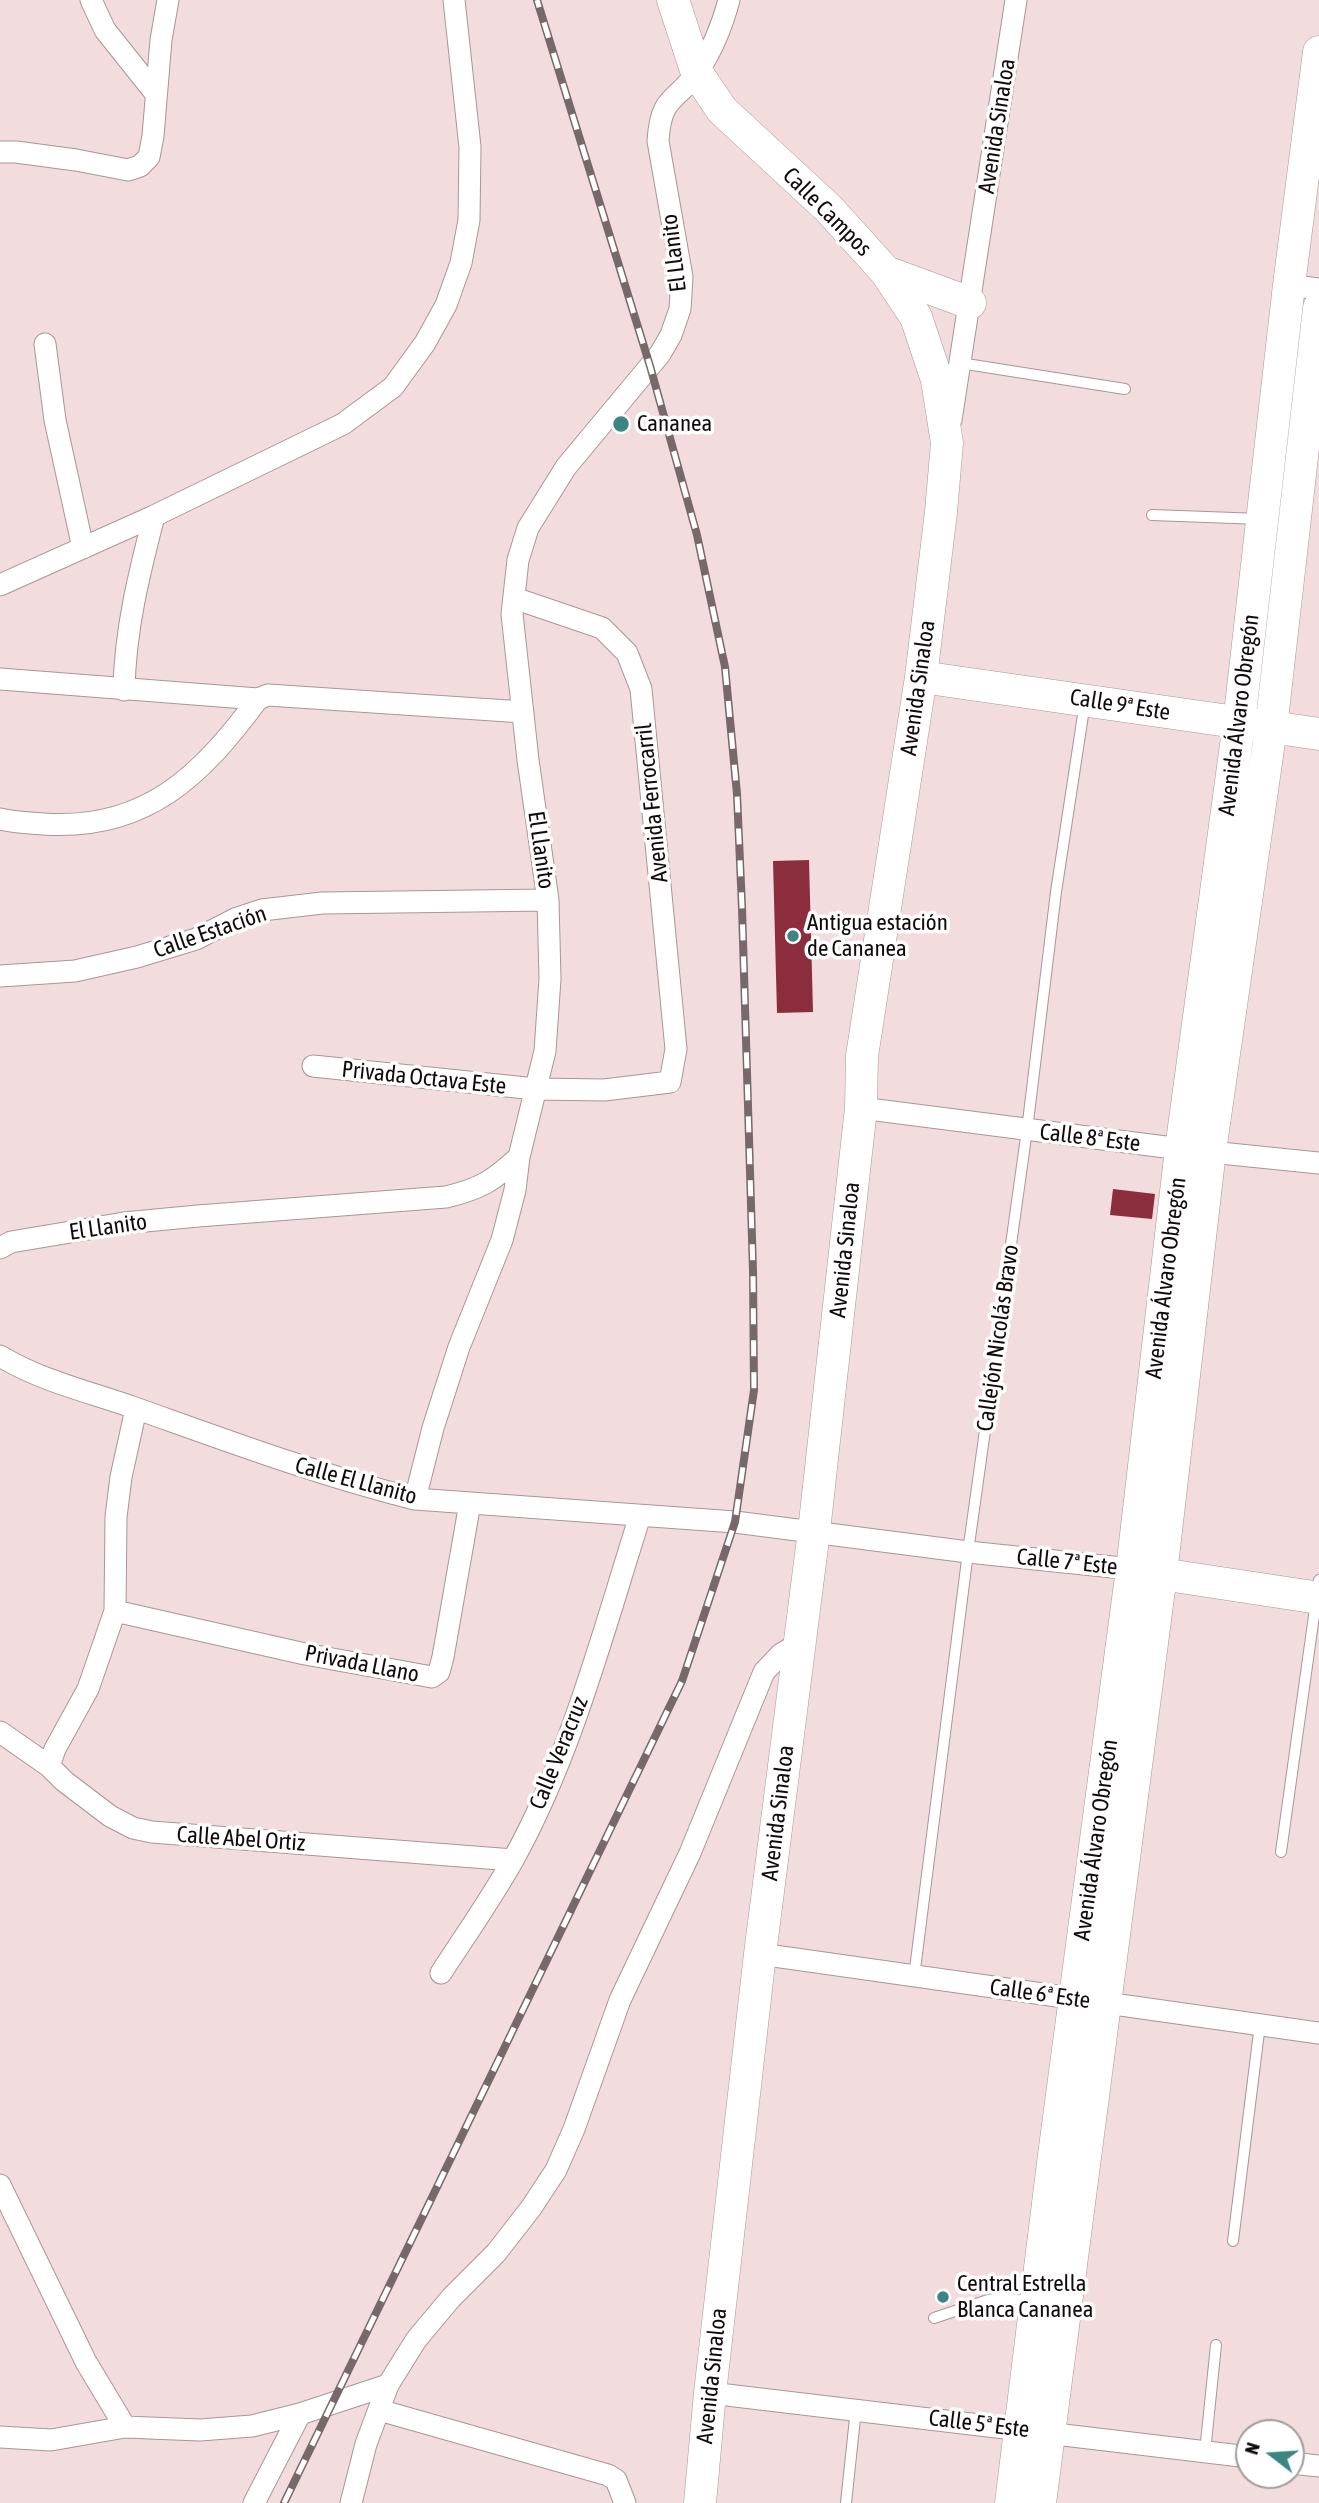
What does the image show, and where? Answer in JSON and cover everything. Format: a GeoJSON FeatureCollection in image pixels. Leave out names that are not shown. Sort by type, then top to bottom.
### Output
{"type":"FeatureCollection","features":[{"type":"Feature","properties":{"kind":"street"},"geometry":{"type":"LineString","coordinates":[[91,0],[105,30],[156,94]]}},
{"type":"Feature","properties":{"kind":"street"},"geometry":{"type":"LineString","coordinates":[[0,152],[76,160],[128,170],[139,166],[149,157],[168,0]]}},
{"type":"Feature","properties":{"kind":"street"},"geometry":{"type":"LineString","coordinates":[[0,585],[154,516],[343,424],[393,387],[425,343],[446,305],[461,263],[468,220],[470,147],[454,0]]}},
{"type":"Feature","properties":{"kind":"street","name":"Calle Campos"},"geometry":{"type":"LineString","coordinates":[[673,0],[696,73],[722,110],[829,209],[886,272],[916,317],[937,380],[947,443]]}},
{"type":"Feature","properties":{"kind":"street","name":"El Llanito"},"geometry":{"type":"LineString","coordinates":[[0,1248],[11,1242],[136,1222],[446,1197],[476,1190],[501,1174],[519,1157],[545,1051],[548,900],[512,614],[518,560],[527,528],[566,467],[655,360],[671,335],[680,309],[682,277],[658,141],[659,120],[666,104],[696,73],[722,28],[729,0]]}},
{"type":"Feature","properties":{"kind":"street","name":"Avenida Sinaloa"},"geometry":{"type":"LineString","coordinates":[[700,2503],[760,1954],[814,1531],[861,1108],[862,1056],[921,677],[947,443],[1016,0]]}},
{"type":"Feature","properties":{"kind":"street","name":"Avenida Álvaro Obregón"},"geometry":{"type":"LineString","coordinates":[[1196,1150],[1271,728],[1279,521],[1304,287],[1319,52]]}},
{"type":"Feature","properties":{"kind":"street"},"geometry":{"type":"LineString","coordinates":[[886,272],[970,303]]}},
{"type":"Feature","properties":{"kind":"street","name":"Avenida Álvaro Obregón"},"geometry":{"type":"LineString","coordinates":[[1012,2503],[1035,2431],[1146,1571],[1196,1150],[1239,723],[1319,308]]}},
{"type":"Feature","properties":{"kind":"street"},"geometry":{"type":"LineString","coordinates":[[45,344],[55,420],[83,548]]}},
{"type":"Feature","properties":{"kind":"street"},"geometry":{"type":"LineString","coordinates":[[124,690],[125,649],[136,586],[154,516]]}},
{"type":"Feature","properties":{"kind":"street","name":"Avenida Ferrocarril"},"geometry":{"type":"LineString","coordinates":[[514,598],[602,628],[626,653],[640,689],[676,1049],[670,1082]]}},
{"type":"Feature","properties":{"kind":"street","name":"Calle 9ª Este"},"geometry":{"type":"LineString","coordinates":[[921,677],[1319,734]]}},
{"type":"Feature","properties":{"kind":"street"},"geometry":{"type":"LineString","coordinates":[[0,679],[258,699],[268,695],[523,712]]}},
{"type":"Feature","properties":{"kind":"street"},"geometry":{"type":"LineString","coordinates":[[0,819],[58,825],[92,823],[143,809],[178,786],[212,758],[258,699]]}},
{"type":"Feature","properties":{"kind":"street","name":"Calle Estación"},"geometry":{"type":"LineString","coordinates":[[0,975],[75,971],[137,957],[196,939],[235,919],[262,910],[322,903],[548,900]]}},
{"type":"Feature","properties":{"kind":"street","name":"Privada Octava Este"},"geometry":{"type":"LineString","coordinates":[[313,1066],[536,1089],[604,1090],[670,1082]]}},
{"type":"Feature","properties":{"kind":"street","name":"Calle 8ª Este"},"geometry":{"type":"LineString","coordinates":[[861,1108],[1319,1163]]}},
{"type":"Feature","properties":{"kind":"street"},"geometry":{"type":"LineString","coordinates":[[415,1499],[433,1428],[459,1347],[502,1240],[515,1190],[519,1157]]}},
{"type":"Feature","properties":{"kind":"street","name":"Calle El Llanito"},"geometry":{"type":"LineString","coordinates":[[0,1356],[41,1376],[297,1465],[415,1499],[814,1531]]}},
{"type":"Feature","properties":{"kind":"street"},"geometry":{"type":"LineString","coordinates":[[49,1766],[55,1749],[88,1689],[115,1611],[116,1517],[121,1476],[136,1409]]}},
{"type":"Feature","properties":{"kind":"street","name":"Privada Llano"},"geometry":{"type":"LineString","coordinates":[[115,1611],[293,1651],[432,1677],[439,1672],[443,1657],[470,1503]]}},
{"type":"Feature","properties":{"kind":"street","name":"Calle Veracruz"},"geometry":{"type":"LineString","coordinates":[[441,1973],[513,1860],[551,1781],[591,1671],[640,1516]]}},
{"type":"Feature","properties":{"kind":"street","name":"Calle 7ª Este"},"geometry":{"type":"LineString","coordinates":[[814,1531],[968,1552],[1318,1592]]}},
{"type":"Feature","properties":{"kind":"street"},"geometry":{"type":"LineString","coordinates":[[351,2503],[366,2444],[388,2385],[416,2340],[451,2298],[496,2253],[556,2170],[574,2129],[620,2000],[690,1853],[764,1672],[781,1654],[800,1643]]}},
{"type":"Feature","properties":{"kind":"street","name":"Calle Abel Ortiz"},"geometry":{"type":"LineString","coordinates":[[0,1732],[49,1766],[110,1816],[133,1828],[152,1832],[513,1860]]}},
{"type":"Feature","properties":{"kind":"street","name":"Calle 6ª Este"},"geometry":{"type":"LineString","coordinates":[[760,1954],[1319,2033]]}},
{"type":"Feature","properties":{"kind":"street"},"geometry":{"type":"LineString","coordinates":[[0,2185],[86,2362],[125,2427]]}},
{"type":"Feature","properties":{"kind":"street","name":"Avenida Álvaro Obregón"},"geometry":{"type":"LineString","coordinates":[[1040,2503],[1035,2431],[1038,2301],[1056,2268]]}},
{"type":"Feature","properties":{"kind":"street"},"geometry":{"type":"LineString","coordinates":[[0,2437],[51,2440],[125,2427],[200,2430],[252,2426],[300,2414],[388,2385]]}},
{"type":"Feature","properties":{"kind":"street","name":"Calle 5ª Este"},"geometry":{"type":"LineString","coordinates":[[710,2393],[1235,2456]]}},
{"type":"Feature","properties":{"kind":"street"},"geometry":{"type":"LineString","coordinates":[[379,2410],[608,2475],[616,2480],[625,2503]]}},
{"type":"Feature","properties":{"kind":"street"},"geometry":{"type":"LineString","coordinates":[[254,2503],[300,2414]]}},
{"type":"Feature","properties":{"kind":"lane"},"geometry":{"type":"LineString","coordinates":[[960,363],[1125,389]]}},
{"type":"Feature","properties":{"kind":"lane"},"geometry":{"type":"LineString","coordinates":[[1152,515],[1279,521]]}},
{"type":"Feature","properties":{"kind":"lane","name":"Callejón Nicolás Bravo"},"geometry":{"type":"LineString","coordinates":[[914,1977],[968,1552],[1027,1130],[1056,891],[1085,700]]}},
{"type":"Feature","properties":{"kind":"lane"},"geometry":{"type":"LineString","coordinates":[[1281,1852],[1318,1592]]}},
{"type":"Feature","properties":{"kind":"lane"},"geometry":{"type":"LineString","coordinates":[[1233,2241],[1260,2024]]}},
{"type":"Feature","properties":{"kind":"lane"},"geometry":{"type":"LineString","coordinates":[[934,2318],[988,2300],[1002,2298],[1038,2301]]}},
{"type":"Feature","properties":{"kind":"lane"},"geometry":{"type":"LineString","coordinates":[[1205,2452],[1216,2345]]}},
{"type":"Feature","properties":{"kind":"lane"},"geometry":{"type":"LineString","coordinates":[[846,2503],[856,2409]]}},
{"type":"Feature","properties":{"kind":"building","name":"Antigua estación de Cananea"},"geometry":{"type":"Polygon","coordinates":[[[809,860],[813,1012],[777,1013],[773,861],[809,860]]]}},
{"type":"Feature","properties":{"kind":"building"},"geometry":{"type":"Polygon","coordinates":[[[1113,1189],[1155,1194],[1152,1219],[1110,1215],[1113,1189]]]}},
{"type":"Feature","properties":{"kind":"railway"},"geometry":{"type":"LineString","coordinates":[[284,2503],[682,1681],[735,1522],[754,1390],[742,907],[737,794],[725,667],[697,535],[650,366],[537,0]]}},
{"type":"Feature","properties":{"kind":"place","name":"Cananea"},"geometry":{"type":"Point","coordinates":[621,424]}},
{"type":"Feature","properties":{"kind":"place","name":"Antigua estación de Cananea"},"geometry":{"type":"Point","coordinates":[793,936]}},
{"type":"Feature","properties":{"kind":"place","name":"Central Estrella Blanca Cananea"},"geometry":{"type":"Point","coordinates":[943,2297]}}]}
